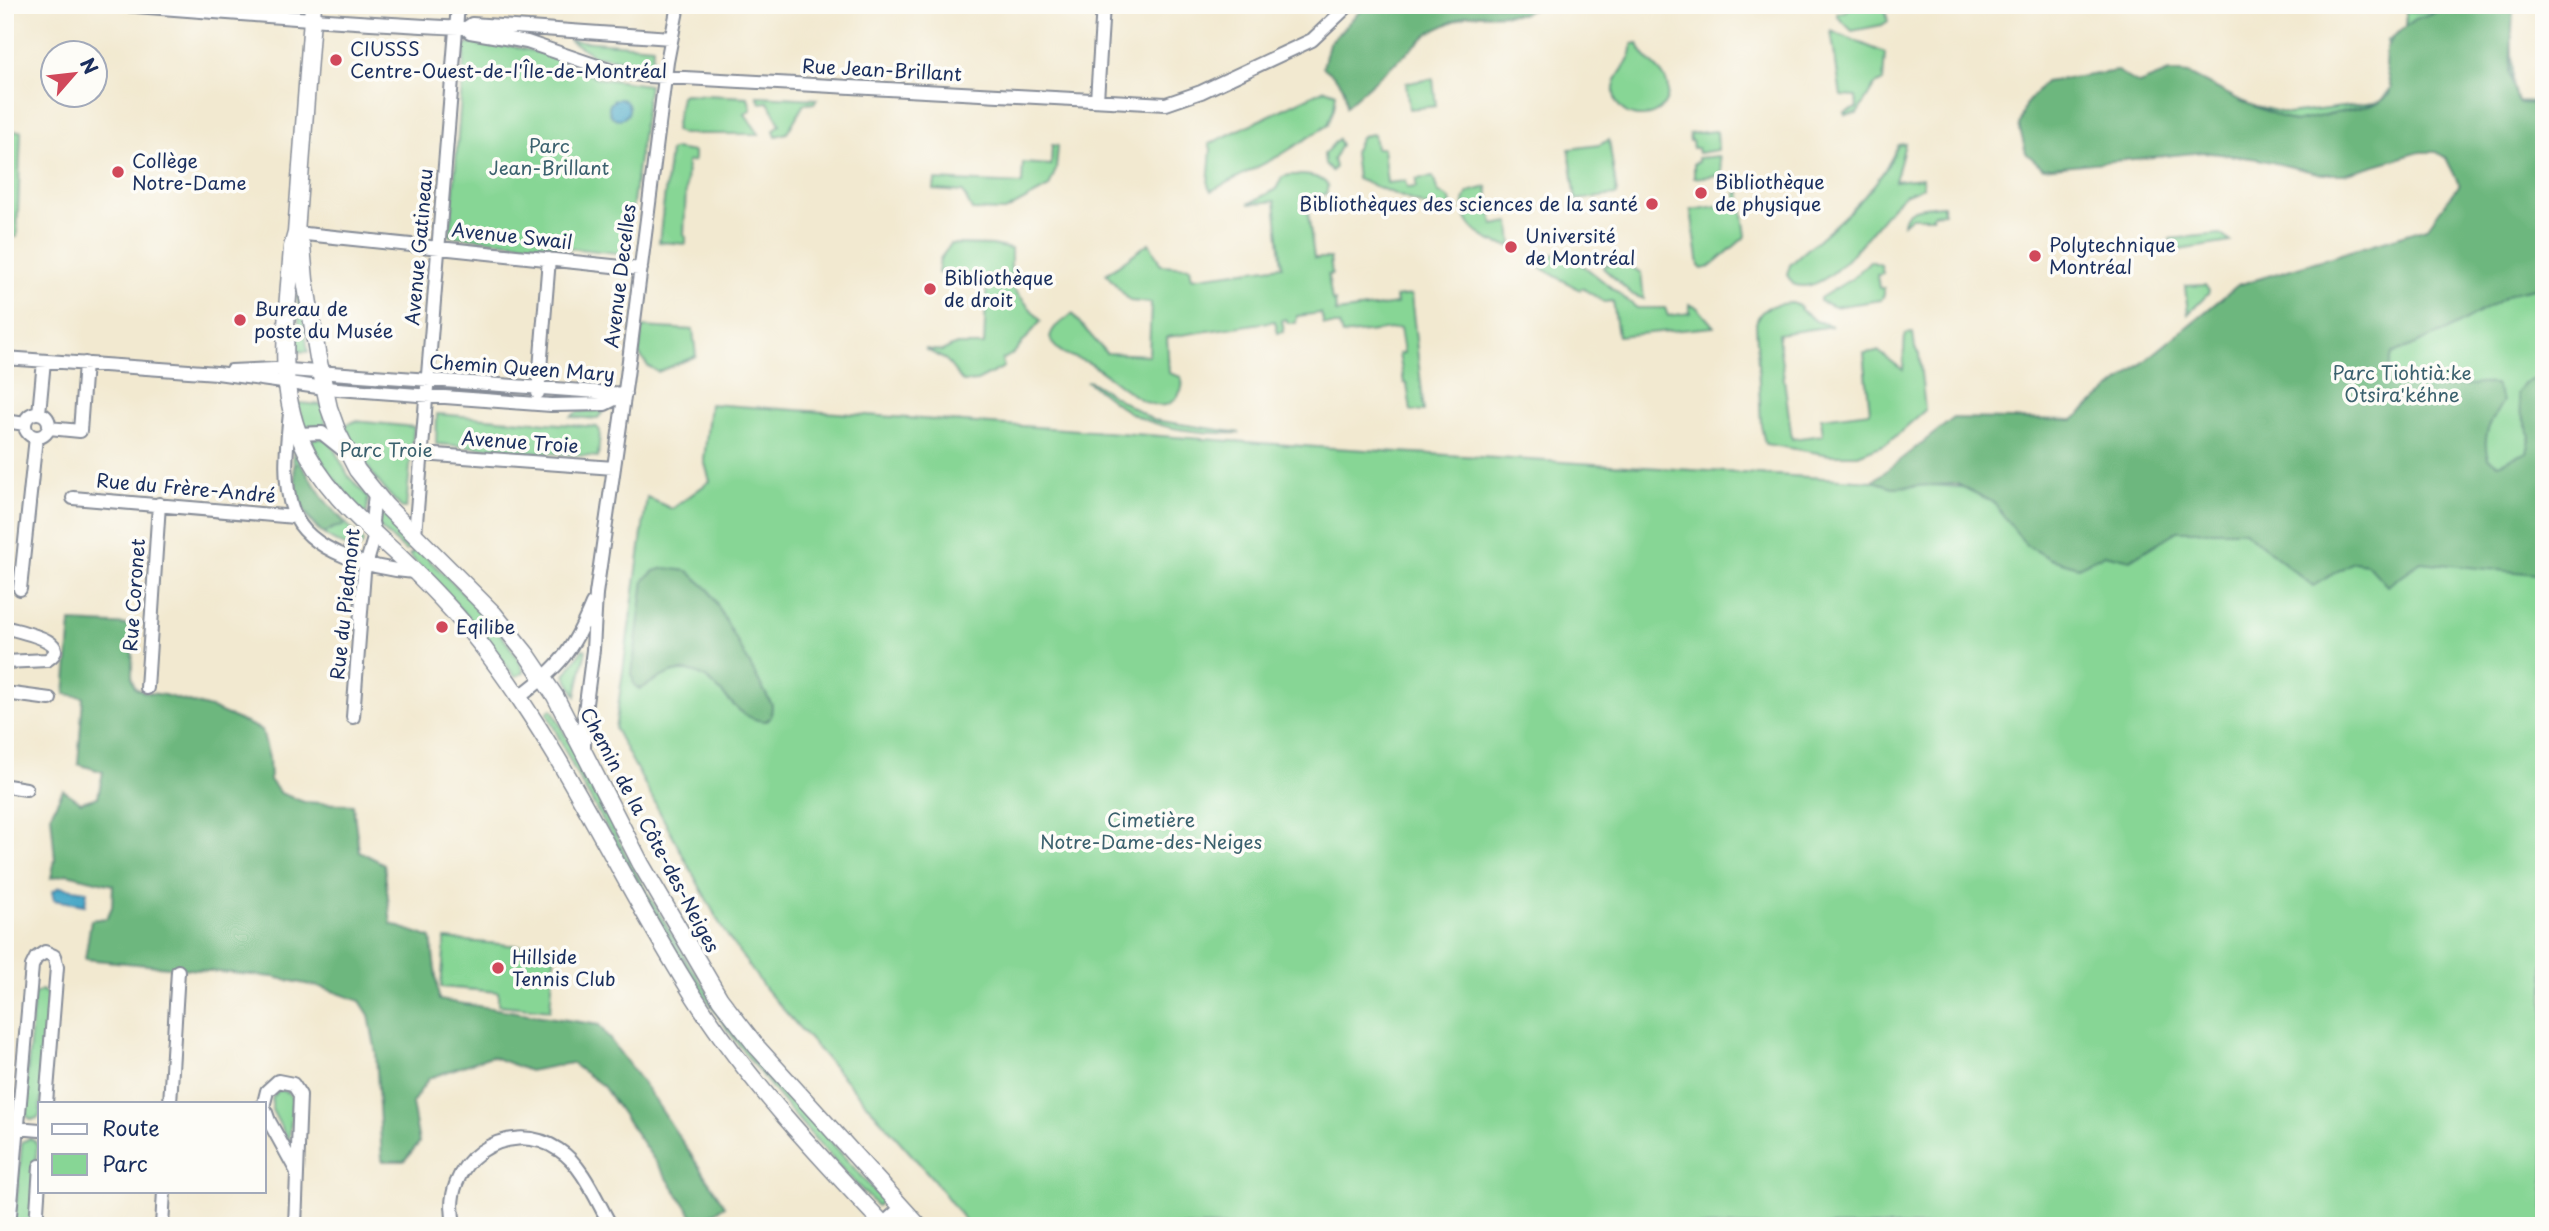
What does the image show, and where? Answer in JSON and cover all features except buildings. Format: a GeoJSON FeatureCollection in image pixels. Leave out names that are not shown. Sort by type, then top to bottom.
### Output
{"type":"FeatureCollection","features":[{"type":"Feature","properties":{"kind":"main road","name":"Chemin de la Côte-des-Neiges"},"geometry":{"type":"LineString","coordinates":[[313,12],[296,233],[292,247],[286,376],[290,411],[310,459],[351,512],[415,572],[478,641],[548,739],[677,969],[717,1032],[811,1148],[883,1225]]}},
{"type":"Feature","properties":{"kind":"main road","name":"Chemin de la Côte-des-Neiges"},"geometry":{"type":"LineString","coordinates":[[296,233],[302,246],[304,273],[323,380],[334,423],[348,454],[375,494],[500,622],[544,678],[637,857],[720,999],[762,1052],[919,1226]]}},
{"type":"Feature","properties":{"kind":"street"},"geometry":{"type":"LineString","coordinates":[[123,5],[313,12],[461,27],[472,24],[671,38]]}},
{"type":"Feature","properties":{"kind":"street","name":"Avenue Gatineau"},"geometry":{"type":"LineString","coordinates":[[415,535],[438,247],[461,27],[458,5]]}},
{"type":"Feature","properties":{"kind":"street","name":"Avenue Decelles"},"geometry":{"type":"LineString","coordinates":[[584,753],[584,713],[593,650],[596,594],[625,394],[665,78],[678,5]]}},
{"type":"Feature","properties":{"kind":"street"},"geometry":{"type":"LineString","coordinates":[[1097,100],[1104,5]]}},
{"type":"Feature","properties":{"kind":"street","name":"Rue Jean-Brillant"},"geometry":{"type":"LineString","coordinates":[[461,27],[470,32],[527,41],[612,71],[665,78],[1166,104],[1183,100],[1312,40],[1346,6]]}},
{"type":"Feature","properties":{"kind":"street"},"geometry":{"type":"LineString","coordinates":[[554,30],[557,41],[576,59]]}},
{"type":"Feature","properties":{"kind":"street","name":"Avenue Swail"},"geometry":{"type":"LineString","coordinates":[[296,233],[640,269]]}},
{"type":"Feature","properties":{"kind":"street"},"geometry":{"type":"LineString","coordinates":[[537,404],[549,259]]}},
{"type":"Feature","properties":{"kind":"street","name":"Chemin Queen Mary"},"geometry":{"type":"LineString","coordinates":[[5,358],[286,376],[426,396],[537,404],[605,404],[625,394]]}},
{"type":"Feature","properties":{"kind":"street"},"geometry":{"type":"LineString","coordinates":[[39,413],[44,361]]}},
{"type":"Feature","properties":{"kind":"street"},"geometry":{"type":"LineString","coordinates":[[50,428],[80,431],[85,363]]}},
{"type":"Feature","properties":{"kind":"street","name":"Chemin Queen Mary"},"geometry":{"type":"LineString","coordinates":[[323,380],[427,381],[625,394]]}},
{"type":"Feature","properties":{"kind":"street","name":"Chemin de la Côte-des-Neiges"},"geometry":{"type":"LineString","coordinates":[[290,411],[286,451],[289,494],[295,517]]}},
{"type":"Feature","properties":{"kind":"street"},"geometry":{"type":"LineString","coordinates":[[36,438],[27,431],[25,424],[28,416],[39,413],[46,416],[50,428]]}},
{"type":"Feature","properties":{"kind":"street"},"geometry":{"type":"LineString","coordinates":[[5,421],[25,424]]}},
{"type":"Feature","properties":{"kind":"street"},"geometry":{"type":"LineString","coordinates":[[36,438],[43,436],[50,428]]}},
{"type":"Feature","properties":{"kind":"street","name":"Chemin de la Côte-des-Neiges"},"geometry":{"type":"LineString","coordinates":[[299,434],[324,434],[348,454]]}},
{"type":"Feature","properties":{"kind":"street"},"geometry":{"type":"LineString","coordinates":[[20,589],[36,438]]}},
{"type":"Feature","properties":{"kind":"street","name":"Avenue Troie"},"geometry":{"type":"LineString","coordinates":[[422,454],[614,468]]}},
{"type":"Feature","properties":{"kind":"street","name":"Rue du Piedmont"},"geometry":{"type":"LineString","coordinates":[[354,717],[366,563],[375,535],[372,522],[375,494]]}},
{"type":"Feature","properties":{"kind":"street","name":"Rue du Frère-André"},"geometry":{"type":"LineString","coordinates":[[74,498],[295,517]]}},
{"type":"Feature","properties":{"kind":"street","name":"Rue Coronet"},"geometry":{"type":"LineString","coordinates":[[147,688],[159,504]]}},
{"type":"Feature","properties":{"kind":"street"},"geometry":{"type":"LineString","coordinates":[[295,517],[323,546],[338,554],[398,571],[415,572]]}},
{"type":"Feature","properties":{"kind":"street","name":"Avenue Decelles"},"geometry":{"type":"LineString","coordinates":[[519,696],[544,678],[562,660],[574,644],[596,594]]}},
{"type":"Feature","properties":{"kind":"street"},"geometry":{"type":"LineString","coordinates":[[5,628],[46,639],[53,644],[55,650],[53,656],[47,660],[5,662]]}},
{"type":"Feature","properties":{"kind":"street"},"geometry":{"type":"LineString","coordinates":[[5,693],[50,699]]}},
{"type":"Feature","properties":{"kind":"street"},"geometry":{"type":"LineString","coordinates":[[7,786],[26,789]]}},
{"type":"Feature","properties":{"kind":"street"},"geometry":{"type":"LineString","coordinates":[[9,1226],[12,1128],[31,978],[36,958],[45,952],[54,956],[57,962],[46,1102]]}},
{"type":"Feature","properties":{"kind":"street"},"geometry":{"type":"LineString","coordinates":[[170,1102],[178,971]]}},
{"type":"Feature","properties":{"kind":"street"},"geometry":{"type":"LineString","coordinates":[[31,978],[56,980]]}},
{"type":"Feature","properties":{"kind":"street"},"geometry":{"type":"LineString","coordinates":[[265,1102],[267,1091],[276,1082],[290,1082],[298,1090],[300,1109],[295,1226]]}},
{"type":"Feature","properties":{"kind":"street"},"geometry":{"type":"LineString","coordinates":[[266,1111],[297,1172]]}},
{"type":"Feature","properties":{"kind":"street"},"geometry":{"type":"LineString","coordinates":[[12,1128],[38,1130]]}},
{"type":"Feature","properties":{"kind":"street"},"geometry":{"type":"LineString","coordinates":[[455,1226],[453,1193],[466,1165],[487,1146],[519,1137],[545,1142],[566,1155],[577,1168],[611,1226]]}},
{"type":"Feature","properties":{"kind":"street"},"geometry":{"type":"LineString","coordinates":[[36,1226],[38,1192]]}},
{"type":"Feature","properties":{"kind":"street"},"geometry":{"type":"LineString","coordinates":[[162,1226],[164,1192]]}},
{"type":"Feature","properties":{"kind":"street"},"geometry":{"type":"LineString","coordinates":[[883,1225],[902,1207]]}},
{"type":"Feature","properties":{"kind":"green space"},"geometry":{"type":"Polygon","coordinates":[[[1366,5],[1544,5],[1521,14],[1467,15],[1430,32],[1346,106],[1341,84],[1323,67],[1329,43],[1366,5]]]}},
{"type":"Feature","properties":{"kind":"green space"},"geometry":{"type":"Polygon","coordinates":[[[1849,5],[1881,5],[1888,21],[1882,25],[1852,31],[1837,13],[1847,11],[1849,5]]]}},
{"type":"Feature","properties":{"kind":"green space","name":"Cimetière Notre-Dame-des-Neiges"},"geometry":{"type":"Polygon","coordinates":[[[2455,5],[2510,5],[2514,101],[2544,102],[2544,1226],[969,1226],[933,1179],[766,990],[722,928],[615,729],[647,497],[672,509],[710,481],[704,460],[710,404],[1317,447],[2146,500],[2073,423],[2429,231],[2464,184],[2445,154],[2424,147],[2205,153],[2199,105],[2256,106],[2288,114],[2381,102],[2395,81],[2387,41],[2406,29],[2406,12],[2454,10],[2455,5]]]}},
{"type":"Feature","properties":{"kind":"green space","name":"Parc Tiohtià:ke Otsira'kéhne"},"geometry":{"type":"Polygon","coordinates":[[[2455,5],[2510,5],[2513,9],[2510,72],[2518,103],[2544,104],[2544,286],[2515,292],[2446,331],[2392,354],[2389,368],[2396,377],[2434,385],[2495,384],[2503,401],[2491,422],[2486,450],[2488,458],[2498,464],[2527,452],[2531,436],[2522,416],[2517,394],[2524,383],[2536,378],[2544,380],[2544,575],[2421,562],[2387,586],[2367,564],[2353,562],[2313,586],[2244,531],[2177,531],[2130,560],[2105,554],[2078,567],[2051,559],[2026,545],[1993,502],[1957,484],[1893,487],[1873,481],[1954,418],[2073,420],[2238,285],[2427,228],[2459,184],[2446,158],[2436,152],[2420,152],[2344,174],[2322,174],[2258,159],[2204,152],[2043,168],[2026,153],[2019,125],[2025,105],[2045,82],[2117,71],[2139,84],[2169,72],[2189,74],[2241,101],[2294,122],[2377,104],[2388,96],[2391,88],[2385,66],[2386,49],[2394,36],[2415,19],[2455,5]]]}},
{"type":"Feature","properties":{"kind":"green space"},"geometry":{"type":"Polygon","coordinates":[[[1831,31],[1885,53],[1883,81],[1874,86],[1857,114],[1844,113],[1857,108],[1856,97],[1841,96],[1831,31]]]}},
{"type":"Feature","properties":{"kind":"green space"},"geometry":{"type":"Polygon","coordinates":[[[569,40],[653,47],[652,64],[595,56],[569,40]]]}},
{"type":"Feature","properties":{"kind":"green space","name":"Parc Jean-Brillant"},"geometry":{"type":"Polygon","coordinates":[[[471,43],[511,46],[546,54],[598,78],[649,85],[626,254],[450,236],[465,46],[471,43]]]}},
{"type":"Feature","properties":{"kind":"green space"},"geometry":{"type":"Polygon","coordinates":[[[1638,43],[1645,56],[1664,77],[1668,91],[1661,109],[1644,116],[1627,113],[1620,107],[1614,90],[1632,52],[1632,44],[1638,43]]]}},
{"type":"Feature","properties":{"kind":"green space"},"geometry":{"type":"Polygon","coordinates":[[[1433,79],[1436,106],[1409,109],[1406,83],[1433,79]]]}},
{"type":"Feature","properties":{"kind":"green space"},"geometry":{"type":"Polygon","coordinates":[[[1325,89],[1336,93],[1328,125],[1279,156],[1211,191],[1208,185],[1211,149],[1209,144],[1325,89]]]}},
{"type":"Feature","properties":{"kind":"green space"},"geometry":{"type":"Polygon","coordinates":[[[681,96],[748,97],[751,109],[745,114],[759,134],[682,134],[675,130],[681,96]]]}},
{"type":"Feature","properties":{"kind":"green space"},"geometry":{"type":"Polygon","coordinates":[[[757,96],[817,99],[814,103],[804,104],[787,133],[776,136],[774,130],[780,124],[768,102],[760,103],[757,96]]]}},
{"type":"Feature","properties":{"kind":"green space"},"geometry":{"type":"Polygon","coordinates":[[[5,131],[21,131],[17,237],[5,236],[5,131]]]}},
{"type":"Feature","properties":{"kind":"green space"},"geometry":{"type":"Polygon","coordinates":[[[1715,131],[1718,150],[1698,153],[1697,148],[1693,148],[1689,134],[1715,131]]]}},
{"type":"Feature","properties":{"kind":"green space"},"geometry":{"type":"Polygon","coordinates":[[[1374,134],[1376,148],[1383,148],[1387,183],[1405,181],[1407,188],[1416,187],[1416,179],[1433,177],[1438,192],[1450,199],[1451,206],[1448,210],[1435,210],[1357,179],[1354,152],[1362,136],[1374,134]]]}},
{"type":"Feature","properties":{"kind":"green space"},"geometry":{"type":"Polygon","coordinates":[[[1338,139],[1341,145],[1333,160],[1335,167],[1332,171],[1325,164],[1324,154],[1338,139]]]}},
{"type":"Feature","properties":{"kind":"green space"},"geometry":{"type":"Polygon","coordinates":[[[1609,140],[1617,195],[1576,200],[1569,149],[1599,145],[1609,140]]]}},
{"type":"Feature","properties":{"kind":"green space"},"geometry":{"type":"Polygon","coordinates":[[[1905,144],[1895,181],[1922,178],[1923,187],[1903,196],[1853,253],[1823,280],[1808,286],[1793,284],[1787,275],[1790,265],[1865,196],[1889,163],[1898,145],[1905,144]]]}},
{"type":"Feature","properties":{"kind":"green space"},"geometry":{"type":"Polygon","coordinates":[[[1052,145],[1058,146],[1056,169],[1049,187],[1005,211],[972,210],[963,192],[934,190],[935,180],[1022,184],[1023,163],[1051,165],[1052,145]]]}},
{"type":"Feature","properties":{"kind":"green space"},"geometry":{"type":"Polygon","coordinates":[[[675,149],[694,152],[694,161],[687,162],[686,244],[659,242],[670,151],[675,149]]]}},
{"type":"Feature","properties":{"kind":"green space"},"geometry":{"type":"Polygon","coordinates":[[[1719,156],[1721,175],[1694,178],[1694,163],[1698,162],[1698,158],[1719,156]]]}},
{"type":"Feature","properties":{"kind":"green space"},"geometry":{"type":"Polygon","coordinates":[[[1282,177],[1315,177],[1328,185],[1326,194],[1306,197],[1314,258],[1330,258],[1332,274],[1328,275],[1336,312],[1397,304],[1396,297],[1411,295],[1424,411],[1411,411],[1399,354],[1404,353],[1400,328],[1342,335],[1339,325],[1324,325],[1321,313],[1297,316],[1296,323],[1282,320],[1284,332],[1278,333],[1275,321],[1167,337],[1169,373],[1181,377],[1182,383],[1177,397],[1168,404],[1145,402],[1089,363],[1056,348],[1050,337],[1053,329],[1072,314],[1106,353],[1149,355],[1151,303],[1130,301],[1106,274],[1149,243],[1161,265],[1190,267],[1192,278],[1282,266],[1275,201],[1248,204],[1276,189],[1282,177]]]}},
{"type":"Feature","properties":{"kind":"green space"},"geometry":{"type":"Polygon","coordinates":[[[1487,187],[1493,225],[1510,222],[1512,246],[1492,241],[1474,230],[1464,213],[1468,192],[1487,187]]]}},
{"type":"Feature","properties":{"kind":"green space"},"geometry":{"type":"Polygon","coordinates":[[[1740,192],[1746,236],[1710,267],[1702,269],[1699,266],[1691,210],[1737,203],[1736,193],[1740,192]]]}},
{"type":"Feature","properties":{"kind":"green space"},"geometry":{"type":"Polygon","coordinates":[[[1943,205],[1944,213],[1933,214],[1933,217],[1911,217],[1903,224],[1907,213],[1912,210],[1943,205]]]}},
{"type":"Feature","properties":{"kind":"green space"},"geometry":{"type":"Polygon","coordinates":[[[2220,234],[2231,242],[2172,251],[2170,239],[2220,234]]]}},
{"type":"Feature","properties":{"kind":"green space"},"geometry":{"type":"Polygon","coordinates":[[[951,244],[992,245],[1011,249],[1011,286],[1041,321],[1014,353],[1002,360],[1004,367],[977,381],[963,382],[946,360],[925,349],[942,351],[954,345],[984,345],[987,277],[938,273],[940,259],[951,244]]]}},
{"type":"Feature","properties":{"kind":"green space"},"geometry":{"type":"Polygon","coordinates":[[[1536,254],[1570,255],[1637,308],[1665,308],[1668,316],[1690,313],[1689,304],[1698,308],[1714,327],[1618,336],[1613,301],[1604,302],[1536,265],[1532,259],[1536,254]]]}},
{"type":"Feature","properties":{"kind":"green space"},"geometry":{"type":"Polygon","coordinates":[[[1870,261],[1881,265],[1883,274],[1877,275],[1879,288],[1884,288],[1881,300],[1834,307],[1820,301],[1820,298],[1853,278],[1870,261]]]}},
{"type":"Feature","properties":{"kind":"green space"},"geometry":{"type":"Polygon","coordinates":[[[1626,263],[1641,273],[1644,299],[1633,295],[1603,268],[1605,265],[1626,263]]]}},
{"type":"Feature","properties":{"kind":"green space"},"geometry":{"type":"Polygon","coordinates":[[[299,285],[308,352],[297,351],[299,285]]]}},
{"type":"Feature","properties":{"kind":"green space"},"geometry":{"type":"Polygon","coordinates":[[[2205,285],[2208,294],[2188,314],[2185,286],[2205,285]]]}},
{"type":"Feature","properties":{"kind":"green space"},"geometry":{"type":"Polygon","coordinates":[[[1792,303],[1801,307],[1800,309],[1816,321],[1832,326],[1778,334],[1792,439],[1823,435],[1821,418],[1870,412],[1864,353],[1878,351],[1903,370],[1905,334],[1913,333],[1915,348],[1919,354],[1925,410],[1888,443],[1858,455],[1830,455],[1765,444],[1761,425],[1756,323],[1765,309],[1792,303]]]}},
{"type":"Feature","properties":{"kind":"green space"},"geometry":{"type":"Polygon","coordinates":[[[642,327],[693,330],[696,356],[658,372],[648,366],[639,354],[642,327]]]}},
{"type":"Feature","properties":{"kind":"green space"},"geometry":{"type":"Polygon","coordinates":[[[336,380],[409,385],[409,389],[336,384],[336,380]]]}},
{"type":"Feature","properties":{"kind":"green space"},"geometry":{"type":"Polygon","coordinates":[[[1086,381],[1153,420],[1240,433],[1212,433],[1153,423],[1127,411],[1086,381]]]}},
{"type":"Feature","properties":{"kind":"green space"},"geometry":{"type":"Polygon","coordinates":[[[446,388],[520,394],[520,398],[445,392],[446,388]]]}},
{"type":"Feature","properties":{"kind":"green space"},"geometry":{"type":"Polygon","coordinates":[[[298,403],[323,405],[326,425],[305,426],[298,403]]]}},
{"type":"Feature","properties":{"kind":"green space"},"geometry":{"type":"Polygon","coordinates":[[[577,412],[603,412],[597,419],[571,417],[577,412]]]}},
{"type":"Feature","properties":{"kind":"green space"},"geometry":{"type":"Polygon","coordinates":[[[437,414],[597,427],[600,431],[598,457],[436,444],[437,414]]]}},
{"type":"Feature","properties":{"kind":"green space","name":"Parc Troie"},"geometry":{"type":"Polygon","coordinates":[[[355,421],[414,427],[406,508],[402,508],[377,480],[356,448],[345,425],[355,421]]]}},
{"type":"Feature","properties":{"kind":"green space"},"geometry":{"type":"Polygon","coordinates":[[[312,438],[327,439],[330,442],[349,477],[368,497],[367,513],[363,513],[328,471],[311,443],[312,438]]]}},
{"type":"Feature","properties":{"kind":"green space"},"geometry":{"type":"Polygon","coordinates":[[[293,452],[326,502],[362,540],[361,547],[356,547],[356,550],[324,535],[305,514],[297,486],[293,452]]]}},
{"type":"Feature","properties":{"kind":"green space"},"geometry":{"type":"Polygon","coordinates":[[[300,463],[326,502],[344,522],[343,526],[324,534],[310,519],[301,503],[296,485],[294,464],[300,463]]]}},
{"type":"Feature","properties":{"kind":"green space"},"geometry":{"type":"Polygon","coordinates":[[[379,510],[415,545],[406,551],[378,526],[379,510]]]}},
{"type":"Feature","properties":{"kind":"green space"},"geometry":{"type":"Polygon","coordinates":[[[418,549],[492,624],[517,657],[524,672],[515,677],[482,632],[409,555],[418,549]]]}},
{"type":"Feature","properties":{"kind":"green space"},"geometry":{"type":"Polygon","coordinates":[[[665,568],[688,571],[709,590],[772,705],[771,717],[766,721],[753,719],[742,712],[713,684],[702,676],[689,672],[670,673],[639,689],[634,685],[632,674],[644,580],[654,571],[665,568]]]}},
{"type":"Feature","properties":{"kind":"green space"},"geometry":{"type":"Polygon","coordinates":[[[71,622],[133,625],[132,679],[135,688],[214,709],[262,730],[269,758],[270,780],[280,793],[304,802],[353,805],[359,851],[384,864],[391,924],[431,938],[439,1000],[599,1025],[648,1090],[725,1206],[698,1223],[603,1086],[571,1063],[529,1071],[491,1056],[429,1078],[412,1103],[419,1143],[404,1161],[382,1161],[376,1053],[369,1015],[360,1001],[324,988],[273,977],[85,959],[91,920],[107,918],[112,907],[113,885],[67,874],[51,878],[55,860],[51,814],[63,790],[81,802],[98,797],[103,772],[78,764],[83,697],[65,694],[71,622]]]}},
{"type":"Feature","properties":{"kind":"green space"},"geometry":{"type":"Polygon","coordinates":[[[583,649],[586,650],[576,696],[565,675],[583,649]]]}},
{"type":"Feature","properties":{"kind":"green space"},"geometry":{"type":"Polygon","coordinates":[[[552,709],[632,866],[685,957],[681,959],[577,775],[548,715],[548,711],[552,709]]]}},
{"type":"Feature","properties":{"kind":"green space","name":"Hillside Tennis Club"},"geometry":{"type":"Polygon","coordinates":[[[445,939],[555,949],[550,1010],[498,1005],[498,992],[441,987],[445,939]]]}},
{"type":"Feature","properties":{"kind":"green space"},"geometry":{"type":"Polygon","coordinates":[[[686,959],[735,1033],[883,1201],[877,1206],[798,1119],[749,1058],[683,961],[686,959]]]}},
{"type":"Feature","properties":{"kind":"green space"},"geometry":{"type":"Polygon","coordinates":[[[42,990],[49,996],[41,1102],[38,1102],[38,1117],[32,1120],[24,1114],[34,994],[42,990]]]}},
{"type":"Feature","properties":{"kind":"green space"},"geometry":{"type":"Polygon","coordinates":[[[279,1090],[288,1092],[293,1100],[289,1142],[272,1110],[272,1098],[279,1090]]]}},
{"type":"Feature","properties":{"kind":"green space"},"geometry":{"type":"Polygon","coordinates":[[[30,1138],[37,1146],[31,1226],[14,1226],[22,1142],[30,1138]]]}},
{"type":"Feature","properties":{"kind":"water"},"geometry":{"type":"Polygon","coordinates":[[[619,99],[626,102],[629,109],[626,116],[619,119],[612,116],[609,109],[612,102],[619,99]]]}},
{"type":"Feature","properties":{"kind":"water"},"geometry":{"type":"Polygon","coordinates":[[[59,887],[87,891],[85,905],[54,900],[52,892],[59,887]]]}},
{"type":"Feature","properties":{"kind":"place","name":"CIUSSS Centre-Ouest-de-l'Île-de-Montréal"},"geometry":{"type":"Point","coordinates":[336,60]}},
{"type":"Feature","properties":{"kind":"place","name":"Collège Notre-Dame"},"geometry":{"type":"Point","coordinates":[118,172]}},
{"type":"Feature","properties":{"kind":"place","name":"Bibliothèque de physique"},"geometry":{"type":"Point","coordinates":[1701,193]}},
{"type":"Feature","properties":{"kind":"place","name":"Bibliothèques des sciences de la santé"},"geometry":{"type":"Point","coordinates":[1652,204]}},
{"type":"Feature","properties":{"kind":"place","name":"Université de Montréal"},"geometry":{"type":"Point","coordinates":[1511,247]}},
{"type":"Feature","properties":{"kind":"place","name":"Polytechnique Montréal"},"geometry":{"type":"Point","coordinates":[2035,256]}},
{"type":"Feature","properties":{"kind":"place","name":"Bibliothèque de droit"},"geometry":{"type":"Point","coordinates":[930,289]}},
{"type":"Feature","properties":{"kind":"place","name":"Bureau de poste du Musée"},"geometry":{"type":"Point","coordinates":[240,320]}},
{"type":"Feature","properties":{"kind":"place","name":"Eqilibe"},"geometry":{"type":"Point","coordinates":[442,627]}},
{"type":"Feature","properties":{"kind":"place","name":"Hillside Tennis Club"},"geometry":{"type":"Point","coordinates":[498,968]}}]}
